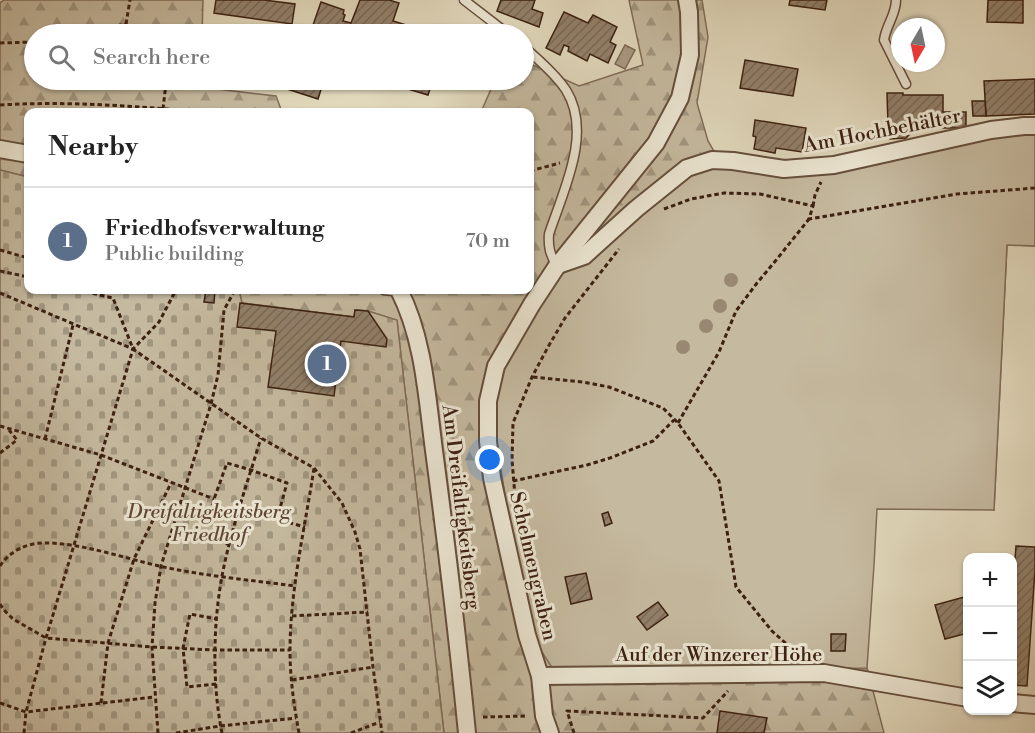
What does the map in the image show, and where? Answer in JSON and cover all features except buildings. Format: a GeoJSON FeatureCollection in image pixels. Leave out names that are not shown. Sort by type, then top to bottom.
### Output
{"type":"FeatureCollection","features":[{"type":"Feature","properties":{"kind":"street","name":"Schelmengraben"},"geometry":{"type":"LineString","coordinates":[[550,733],[544,716],[540,676],[527,635],[492,478],[488,441],[488,401],[496,366],[532,304],[557,266],[656,142],[680,98],[690,55],[687,0]]}},
{"type":"Feature","properties":{"kind":"street","name":"Am Hochbehälter"},"geometry":{"type":"LineString","coordinates":[[557,266],[584,256],[636,209],[687,168],[712,160],[784,169],[834,165],[991,130],[1035,126]]}},
{"type":"Feature","properties":{"kind":"street"},"geometry":{"type":"LineString","coordinates":[[0,149],[24,153]]}},
{"type":"Feature","properties":{"kind":"street","name":"Am Dreifaltigkeitsberg"},"geometry":{"type":"LineString","coordinates":[[401,294],[414,324],[421,352],[467,725]]}},
{"type":"Feature","properties":{"kind":"street","name":"Auf der Winzerer Höhe"},"geometry":{"type":"LineString","coordinates":[[540,676],[824,673],[963,697]]}},
{"type":"Feature","properties":{"kind":"street"},"geometry":{"type":"LineString","coordinates":[[1017,703],[1035,705]]}},
{"type":"Feature","properties":{"kind":"lane"},"geometry":{"type":"LineString","coordinates":[[464,0],[495,24]]}},
{"type":"Feature","properties":{"kind":"lane"},"geometry":{"type":"LineString","coordinates":[[896,0],[884,40],[906,84]]}},
{"type":"Feature","properties":{"kind":"lane"},"geometry":{"type":"LineString","coordinates":[[534,55],[566,90],[576,113],[578,135],[574,159],[549,234],[550,255],[557,266]]}},
{"type":"Feature","properties":{"kind":"path"},"geometry":{"type":"LineString","coordinates":[[126,24],[130,0]]}},
{"type":"Feature","properties":{"kind":"path"},"geometry":{"type":"LineString","coordinates":[[0,43],[24,42]]}},
{"type":"Feature","properties":{"kind":"path"},"geometry":{"type":"LineString","coordinates":[[164,108],[165,90]]}},
{"type":"Feature","properties":{"kind":"path"},"geometry":{"type":"LineString","coordinates":[[0,105],[40,103],[143,108]]}},
{"type":"Feature","properties":{"kind":"path"},"geometry":{"type":"LineString","coordinates":[[534,170],[574,159]]}},
{"type":"Feature","properties":{"kind":"path"},"geometry":{"type":"LineString","coordinates":[[809,219],[957,194],[1035,188]]}},
{"type":"Feature","properties":{"kind":"path"},"geometry":{"type":"LineString","coordinates":[[513,481],[610,458],[653,441],[676,422],[719,352],[736,311],[809,219],[813,206],[760,194],[724,193],[691,199],[663,210]]}},
{"type":"Feature","properties":{"kind":"path"},"geometry":{"type":"LineString","coordinates":[[515,502],[513,423],[532,377],[565,318],[624,242]]}},
{"type":"Feature","properties":{"kind":"path"},"geometry":{"type":"LineString","coordinates":[[0,250],[24,257]]}},
{"type":"Feature","properties":{"kind":"path"},"geometry":{"type":"LineString","coordinates":[[0,271],[24,276]]}},
{"type":"Feature","properties":{"kind":"path"},"geometry":{"type":"LineString","coordinates":[[0,293],[133,349],[261,438],[314,468],[342,502],[360,549],[382,733]]}},
{"type":"Feature","properties":{"kind":"path"},"geometry":{"type":"LineString","coordinates":[[96,294],[113,298],[133,349]]}},
{"type":"Feature","properties":{"kind":"path"},"geometry":{"type":"LineString","coordinates":[[24,733],[26,712],[46,638],[133,349],[159,322],[174,294]]}},
{"type":"Feature","properties":{"kind":"path"},"geometry":{"type":"LineString","coordinates":[[158,733],[152,647],[155,603],[161,566],[212,404],[218,375],[224,310],[232,294]]}},
{"type":"Feature","properties":{"kind":"path"},"geometry":{"type":"LineString","coordinates":[[45,439],[73,325]]}},
{"type":"Feature","properties":{"kind":"path"},"geometry":{"type":"LineString","coordinates":[[532,377],[609,387],[663,408],[719,481],[736,587],[772,631],[802,657]]}},
{"type":"Feature","properties":{"kind":"path"},"geometry":{"type":"LineString","coordinates":[[0,426],[101,455],[214,499]]}},
{"type":"Feature","properties":{"kind":"path"},"geometry":{"type":"LineString","coordinates":[[0,453],[16,440],[8,428]]}},
{"type":"Feature","properties":{"kind":"path"},"geometry":{"type":"LineString","coordinates":[[222,733],[216,684],[215,650],[222,577],[238,509],[261,438]]}},
{"type":"Feature","properties":{"kind":"path"},"geometry":{"type":"LineString","coordinates":[[230,544],[203,535],[227,463],[287,483],[277,519]]}},
{"type":"Feature","properties":{"kind":"path"},"geometry":{"type":"LineString","coordinates":[[299,733],[291,680],[290,650],[295,586],[314,468]]}},
{"type":"Feature","properties":{"kind":"path"},"geometry":{"type":"LineString","coordinates":[[101,703],[108,643],[134,559],[171,483]]}},
{"type":"Feature","properties":{"kind":"path"},"geometry":{"type":"LineString","coordinates":[[238,509],[305,527]]}},
{"type":"Feature","properties":{"kind":"path"},"geometry":{"type":"LineString","coordinates":[[0,566],[18,549],[41,543],[74,546],[222,577],[295,586]]}},
{"type":"Feature","properties":{"kind":"path"},"geometry":{"type":"LineString","coordinates":[[0,604],[13,619],[46,638],[152,647],[290,650]]}},
{"type":"Feature","properties":{"kind":"path"},"geometry":{"type":"LineString","coordinates":[[292,616],[368,612]]}},
{"type":"Feature","properties":{"kind":"path"},"geometry":{"type":"LineString","coordinates":[[216,684],[187,687],[183,648],[190,614],[217,619]]}},
{"type":"Feature","properties":{"kind":"path"},"geometry":{"type":"LineString","coordinates":[[291,680],[373,667]]}},
{"type":"Feature","properties":{"kind":"path"},"geometry":{"type":"LineString","coordinates":[[574,733],[567,711],[703,718],[743,674]]}},
{"type":"Feature","properties":{"kind":"path"},"geometry":{"type":"LineString","coordinates":[[0,703],[26,712],[155,697]]}},
{"type":"Feature","properties":{"kind":"path"},"geometry":{"type":"LineString","coordinates":[[467,725],[544,716]]}},
{"type":"Feature","properties":{"kind":"path"},"geometry":{"type":"LineString","coordinates":[[176,733],[297,718]]}},
{"type":"Feature","properties":{"kind":"path"},"geometry":{"type":"LineString","coordinates":[[351,733],[380,721]]}},
{"type":"Feature","properties":{"kind":"green space"},"geometry":{"type":"Polygon","coordinates":[[[4,0],[203,0],[202,24],[24,24],[24,90],[225,90],[276,96],[280,108],[24,108],[24,176],[0,170],[0,3],[4,0]]]}},
{"type":"Feature","properties":{"kind":"green space"},"geometry":{"type":"Polygon","coordinates":[[[629,0],[702,0],[708,37],[697,103],[708,141],[726,172],[1035,246],[1007,245],[994,510],[894,459],[747,667],[867,668],[884,733],[444,733],[397,321],[368,311],[356,310],[354,317],[242,303],[240,294],[534,294],[534,108],[483,108],[491,90],[534,90],[534,66],[579,86],[643,65],[629,0]]]}},
{"type":"Feature","properties":{"kind":"green space"},"geometry":{"type":"Polygon","coordinates":[[[1035,126],[1035,246],[1007,245],[994,510],[877,509],[867,668],[553,669],[530,634],[491,409],[500,366],[560,276],[687,168],[784,169],[1035,126]]]}},
{"type":"Feature","properties":{"kind":"green space","name":"Dreifaltigkeitsberg Friedhof"},"geometry":{"type":"Polygon","coordinates":[[[0,170],[24,176],[24,294],[240,294],[242,303],[354,317],[355,310],[368,311],[397,320],[444,733],[0,733],[0,170]]]}},
{"type":"Feature","properties":{"kind":"water"},"geometry":{"type":"Polygon","coordinates":[[[625,45],[635,50],[625,69],[615,64],[625,45]]]}},
{"type":"Feature","properties":{"kind":"place","name":"Friedhofsverwaltung"},"geometry":{"type":"Point","coordinates":[327,364]}}]}
